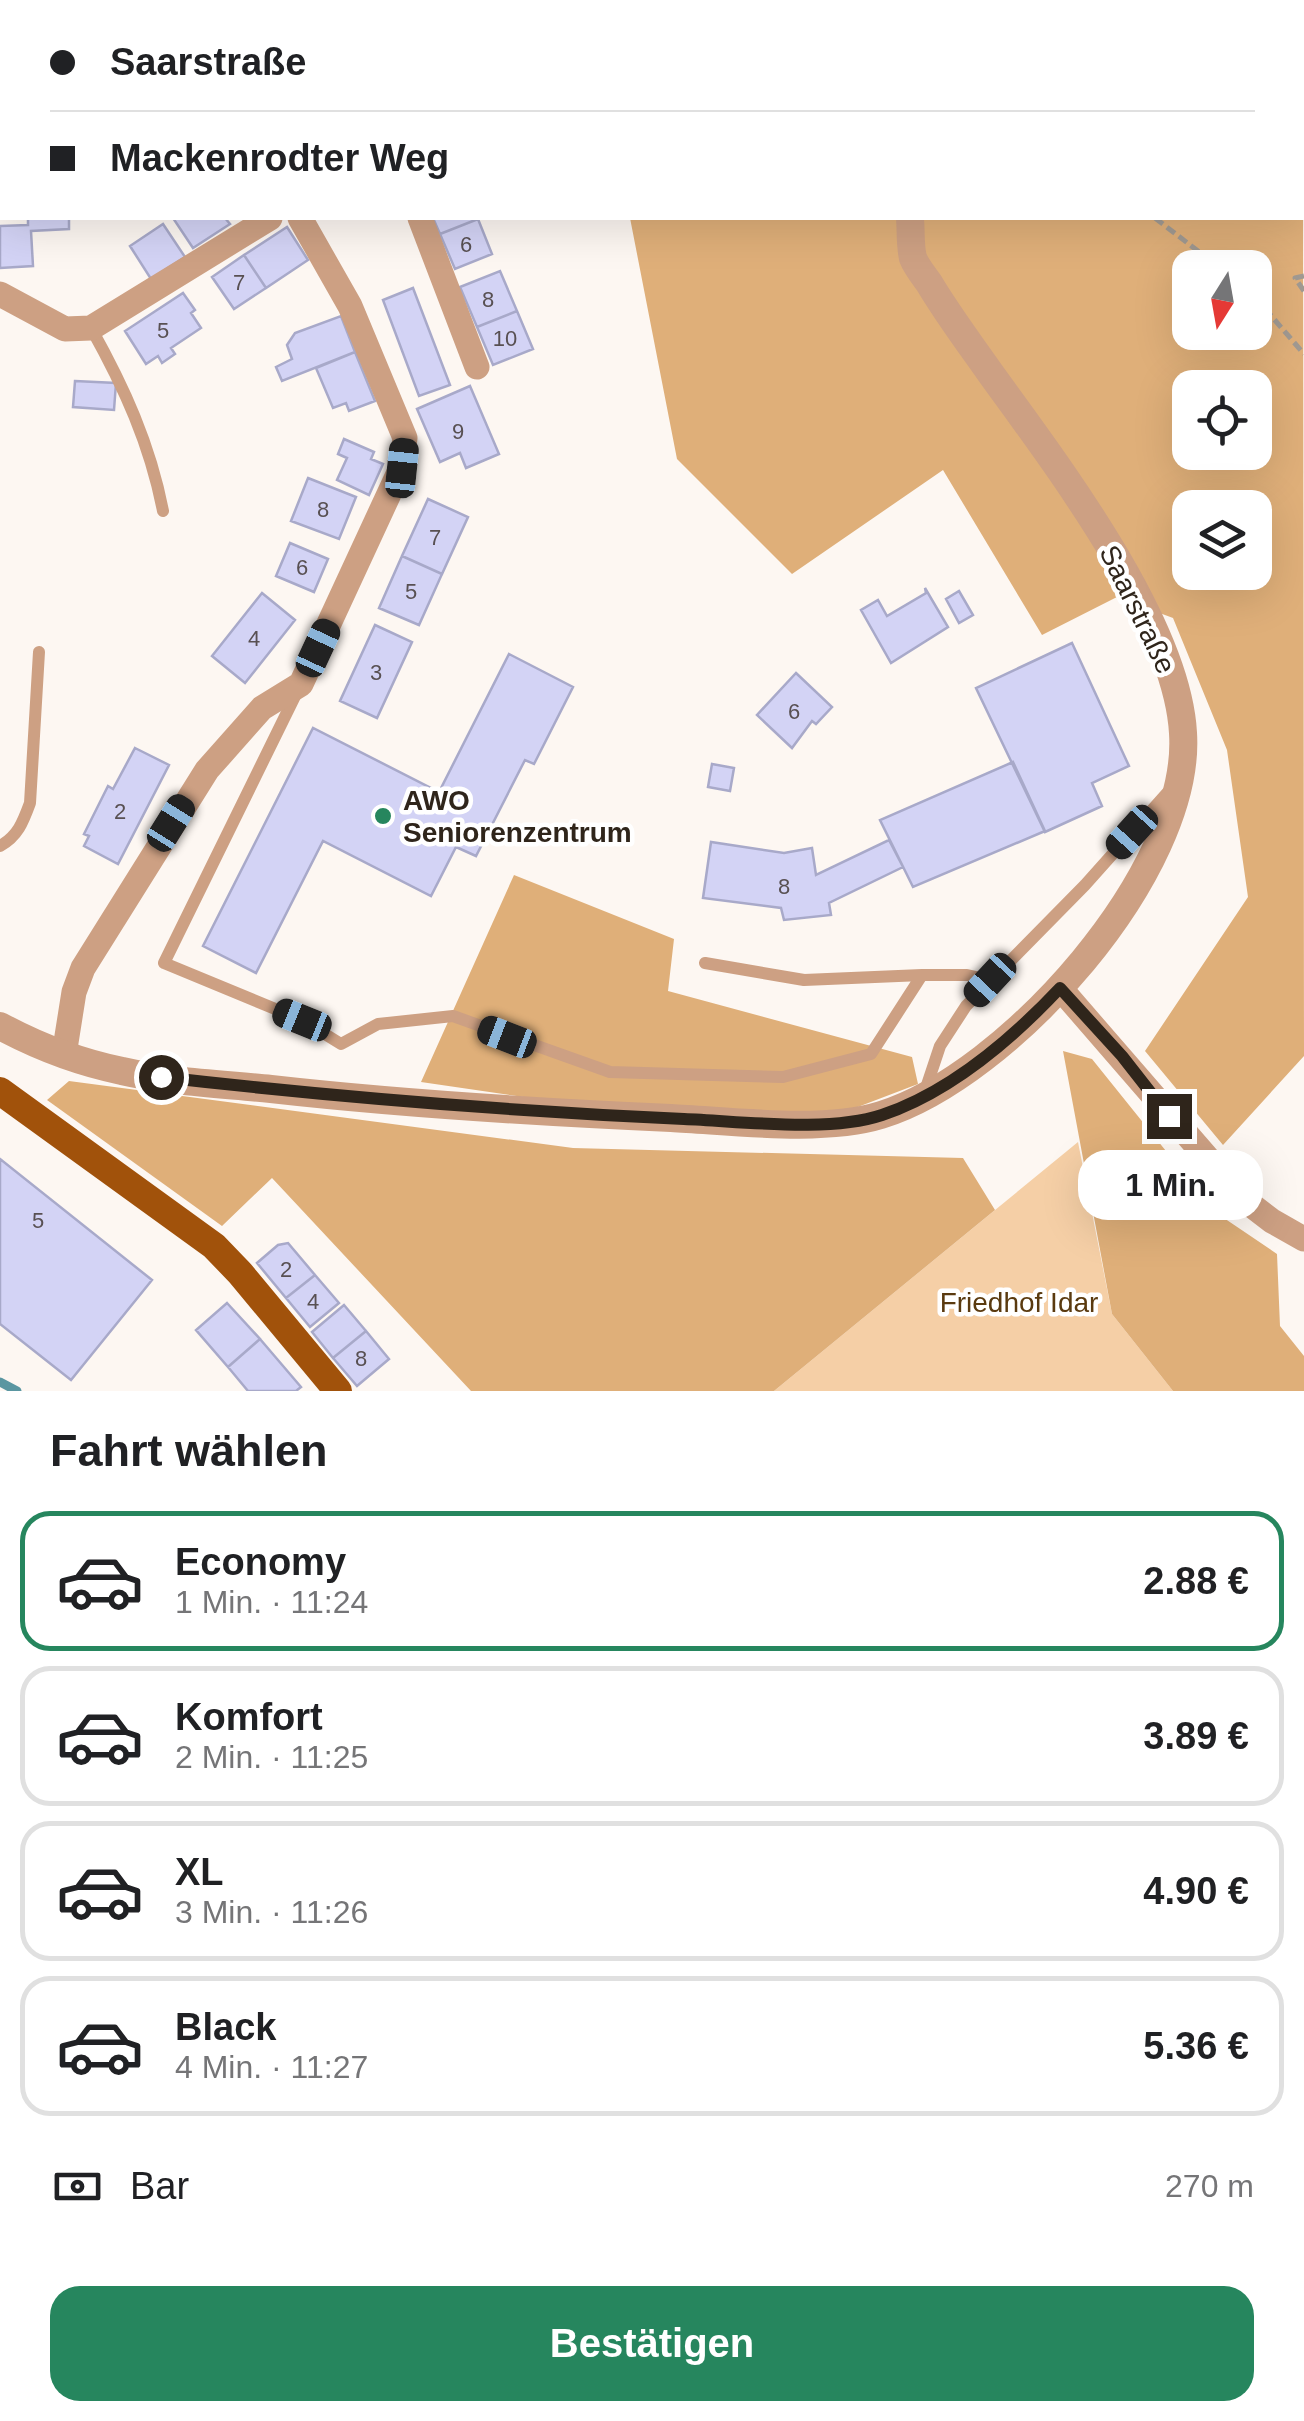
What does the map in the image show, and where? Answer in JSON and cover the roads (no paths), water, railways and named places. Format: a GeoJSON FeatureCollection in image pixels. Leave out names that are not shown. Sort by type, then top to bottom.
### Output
{"type":"FeatureCollection","features":[{"type":"Feature","properties":{"kind":"main road"},"geometry":{"type":"LineString","coordinates":[[0,1091],[214,1246],[338,1391]]}},
{"type":"Feature","properties":{"kind":"street"},"geometry":{"type":"LineString","coordinates":[[0,294],[65,329],[92,328],[267,220]]}},
{"type":"Feature","properties":{"kind":"street"},"geometry":{"type":"LineString","coordinates":[[64,1055],[74,992],[83,968],[206,770],[262,708],[301,684],[402,468],[404,438],[350,306],[301,220]]}},
{"type":"Feature","properties":{"kind":"street"},"geometry":{"type":"LineString","coordinates":[[421,220],[477,367]]}},
{"type":"Feature","properties":{"kind":"street","name":"Saarstraße"},"geometry":{"type":"LineString","coordinates":[[0,1026],[64,1055],[129,1073],[311,1094],[771,1123],[839,1122],[879,1116],[923,1098],[995,1048],[1076,970],[1126,900],[1172,814],[1184,753],[1179,699],[1156,638],[1108,546],[913,258],[910,220]]}},
{"type":"Feature","properties":{"kind":"street"},"geometry":{"type":"LineString","coordinates":[[1060,988],[1242,1198],[1304,1239]]}},
{"type":"Feature","properties":{"kind":"lane"},"geometry":{"type":"LineString","coordinates":[[92,328],[128,394],[155,470],[163,510]]}},
{"type":"Feature","properties":{"kind":"lane"},"geometry":{"type":"LineString","coordinates":[[0,846],[22,826],[30,803],[39,652]]}},
{"type":"Feature","properties":{"kind":"lane"},"geometry":{"type":"LineString","coordinates":[[301,684],[164,963],[302,1020],[342,1044],[378,1024],[452,1016],[610,1072],[783,1077],[871,1054],[922,975]]}},
{"type":"Feature","properties":{"kind":"lane"},"geometry":{"type":"LineString","coordinates":[[923,1098],[940,1046],[966,1006],[1180,779]]}},
{"type":"Feature","properties":{"kind":"lane"},"geometry":{"type":"LineString","coordinates":[[705,963],[804,980],[967,974],[990,980]]}},
{"type":"Feature","properties":{"kind":"waterway"},"geometry":{"type":"LineString","coordinates":[[0,1382],[17,1391]]}},
{"type":"Feature","properties":{"kind":"place","name":"AWO Seniorenzentrum"},"geometry":{"type":"Point","coordinates":[383,816]}},
{"type":"Feature","properties":{"kind":"park label","name":"Friedhof Idar"},"geometry":{"type":"Point","coordinates":[1019,1302]}}]}
